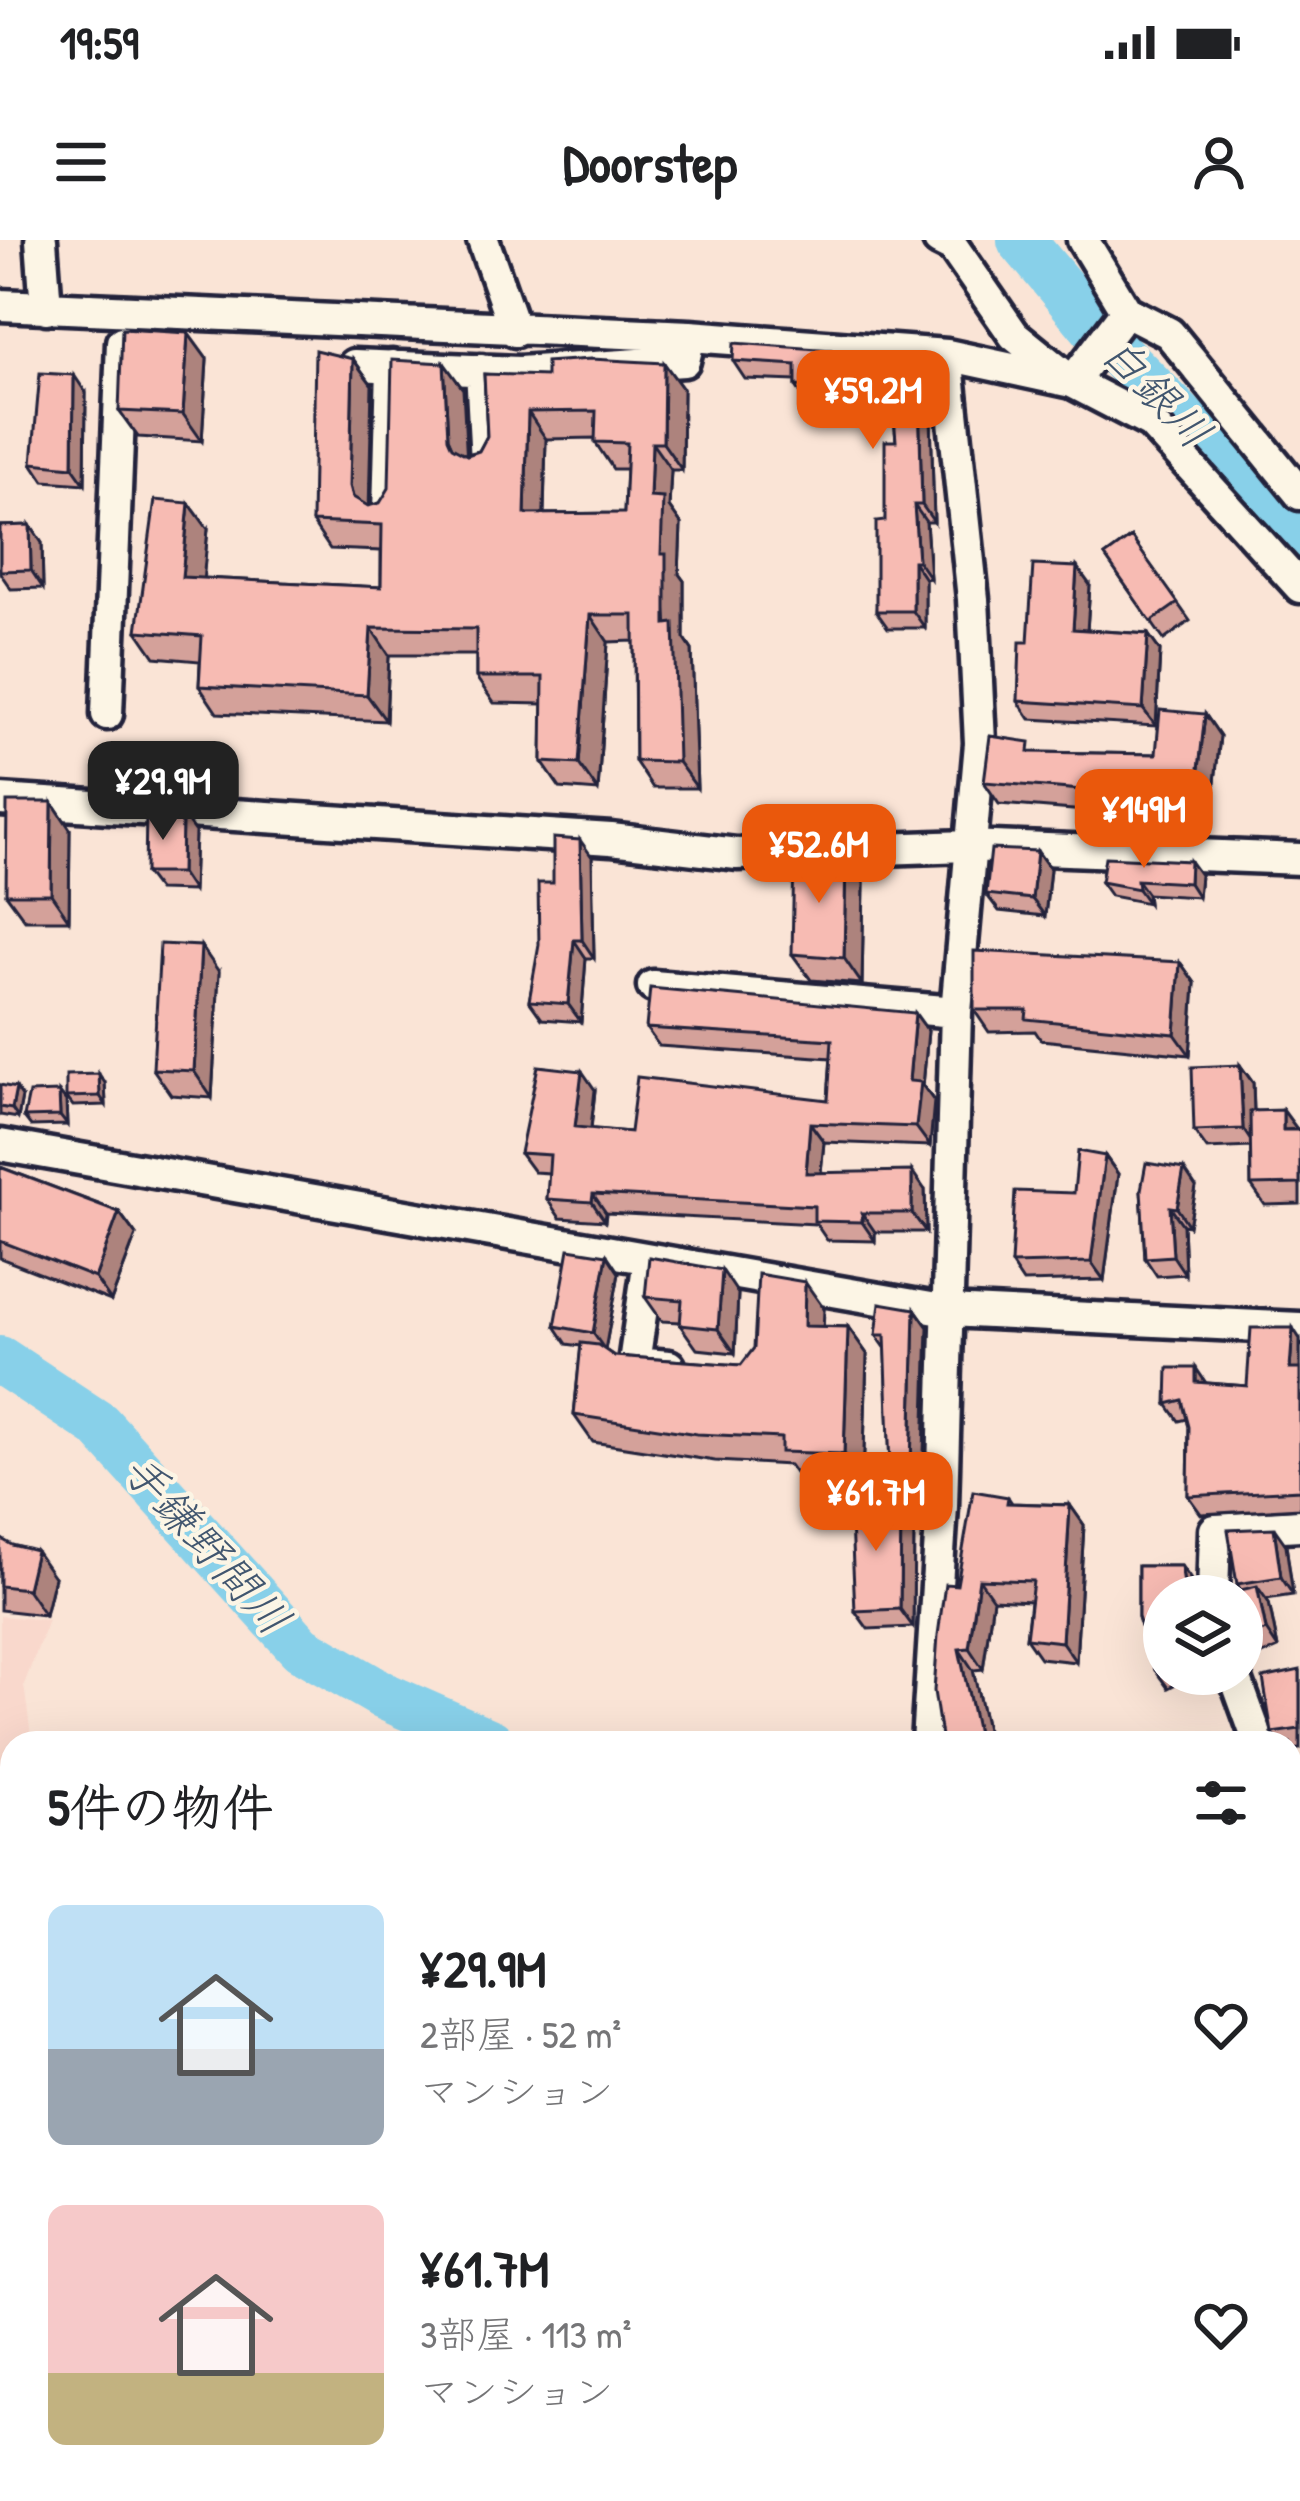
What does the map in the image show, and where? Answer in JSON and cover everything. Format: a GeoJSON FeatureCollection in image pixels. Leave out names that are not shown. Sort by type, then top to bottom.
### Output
{"type":"FeatureCollection","features":[{"type":"Feature","properties":{"kind":"street"},"geometry":{"type":"LineString","coordinates":[[41,240],[46,308]]}},
{"type":"Feature","properties":{"kind":"street"},"geometry":{"type":"LineString","coordinates":[[483,240],[515,331]]}},
{"type":"Feature","properties":{"kind":"street"},"geometry":{"type":"LineString","coordinates":[[939,240],[953,247],[1014,335],[1072,382],[1151,423],[1300,587]]}},
{"type":"Feature","properties":{"kind":"street"},"geometry":{"type":"LineString","coordinates":[[1083,240],[1126,311],[1169,333],[1300,494]]}},
{"type":"Feature","properties":{"kind":"street"},"geometry":{"type":"LineString","coordinates":[[0,305],[690,336],[947,355],[1072,382]]}},
{"type":"Feature","properties":{"kind":"street"},"geometry":{"type":"LineString","coordinates":[[1072,382],[1126,311]]}},
{"type":"Feature","properties":{"kind":"street"},"geometry":{"type":"LineString","coordinates":[[107,714],[123,312]]}},
{"type":"Feature","properties":{"kind":"street"},"geometry":{"type":"LineString","coordinates":[[424,327],[426,367]]}},
{"type":"Feature","properties":{"kind":"street"},"geometry":{"type":"LineString","coordinates":[[354,364],[481,370],[684,361],[690,336]]}},
{"type":"Feature","properties":{"kind":"street"},"geometry":{"type":"LineString","coordinates":[[928,1731],[948,1311],[956,1012],[980,743],[973,599],[947,355]]}},
{"type":"Feature","properties":{"kind":"street"},"geometry":{"type":"LineString","coordinates":[[388,513],[392,366]]}},
{"type":"Feature","properties":{"kind":"street"},"geometry":{"type":"LineString","coordinates":[[481,370],[486,462]]}},
{"type":"Feature","properties":{"kind":"street"},"geometry":{"type":"LineString","coordinates":[[0,800],[611,839],[737,854],[968,846],[1300,859]]}},
{"type":"Feature","properties":{"kind":"street"},"geometry":{"type":"LineString","coordinates":[[653,986],[956,1012]]}},
{"type":"Feature","properties":{"kind":"street"},"geometry":{"type":"LineString","coordinates":[[0,1145],[649,1259],[758,1290],[948,1311],[1300,1328]]}},
{"type":"Feature","properties":{"kind":"street"},"geometry":{"type":"LineString","coordinates":[[649,1259],[634,1363],[694,1368]]}},
{"type":"Feature","properties":{"kind":"street"},"geometry":{"type":"LineString","coordinates":[[1214,1575],[1215,1530],[1300,1526]]}},
{"type":"Feature","properties":{"kind":"street"},"geometry":{"type":"LineString","coordinates":[[1242,1695],[1255,1731]]}},
{"type":"Feature","properties":{"kind":"shaded area"},"geometry":{"type":"Polygon","coordinates":[[[0,1616],[48,1620],[24,1685],[30,1731],[0,1731],[0,1616]]]}},
{"type":"Feature","properties":{"kind":"building"},"geometry":{"type":"Polygon","coordinates":[[[122,329],[188,333],[183,414],[119,411],[122,329]]]}},
{"type":"Feature","properties":{"kind":"building"},"geometry":{"type":"Polygon","coordinates":[[[734,343],[884,358],[883,366],[918,363],[922,505],[914,505],[918,561],[913,561],[913,611],[876,611],[876,522],[885,521],[885,441],[896,441],[892,390],[796,386],[796,365],[733,361],[734,343]]]}},
{"type":"Feature","properties":{"kind":"building"},"geometry":{"type":"Polygon","coordinates":[[[315,350],[353,359],[350,486],[353,497],[368,506],[380,503],[389,488],[392,360],[444,363],[448,438],[452,447],[467,455],[479,451],[487,436],[484,374],[546,376],[546,362],[591,359],[664,363],[663,443],[652,443],[650,497],[663,498],[661,554],[666,554],[666,624],[674,623],[678,762],[635,761],[634,615],[590,615],[579,764],[542,762],[543,677],[476,677],[476,629],[371,628],[367,695],[199,686],[202,636],[137,631],[155,500],[189,503],[182,577],[381,587],[382,525],[312,522],[315,350]],[[596,411],[528,412],[525,514],[624,513],[627,443],[595,442],[596,411]]]}},
{"type":"Feature","properties":{"kind":"building"},"geometry":{"type":"Polygon","coordinates":[[[40,373],[74,375],[73,467],[32,463],[40,373]]]}},
{"type":"Feature","properties":{"kind":"building"},"geometry":{"type":"Polygon","coordinates":[[[30,525],[31,570],[0,571],[0,526],[30,525]]]}},
{"type":"Feature","properties":{"kind":"building"},"geometry":{"type":"Polygon","coordinates":[[[1131,537],[1178,603],[1151,622],[1105,556],[1131,537]]]}},
{"type":"Feature","properties":{"kind":"building"},"geometry":{"type":"Polygon","coordinates":[[[1033,565],[1077,567],[1073,629],[1148,634],[1143,709],[1018,701],[1020,642],[1028,642],[1033,565]]]}},
{"type":"Feature","properties":{"kind":"building"},"geometry":{"type":"Polygon","coordinates":[[[1160,710],[1205,714],[1195,805],[1150,801],[1152,787],[1082,782],[1082,790],[984,782],[990,736],[1030,742],[1029,752],[1156,754],[1160,710]]]}},
{"type":"Feature","properties":{"kind":"building"},"geometry":{"type":"Polygon","coordinates":[[[7,802],[52,802],[51,894],[6,894],[7,802]]]}},
{"type":"Feature","properties":{"kind":"building"},"geometry":{"type":"Polygon","coordinates":[[[146,812],[182,814],[181,873],[145,873],[146,812]]]}},
{"type":"Feature","properties":{"kind":"building"},"geometry":{"type":"Polygon","coordinates":[[[553,838],[580,840],[582,940],[574,940],[568,1004],[529,1001],[539,945],[538,883],[553,883],[553,838]]]}},
{"type":"Feature","properties":{"kind":"building"},"geometry":{"type":"Polygon","coordinates":[[[991,849],[1037,851],[1032,899],[986,894],[991,849]]]}},
{"type":"Feature","properties":{"kind":"building"},"geometry":{"type":"Polygon","coordinates":[[[794,856],[846,857],[844,958],[792,954],[794,856]]]}},
{"type":"Feature","properties":{"kind":"building"},"geometry":{"type":"Polygon","coordinates":[[[1105,857],[1190,861],[1189,883],[1137,880],[1138,889],[1101,882],[1105,857]]]}},
{"type":"Feature","properties":{"kind":"building"},"geometry":{"type":"Polygon","coordinates":[[[160,944],[201,946],[194,1071],[153,1069],[160,944]]]}},
{"type":"Feature","properties":{"kind":"building"},"geometry":{"type":"Polygon","coordinates":[[[974,951],[1180,962],[1175,1034],[1026,1019],[1027,1010],[974,1010],[974,951]]]}},
{"type":"Feature","properties":{"kind":"building"},"geometry":{"type":"Polygon","coordinates":[[[650,988],[915,1013],[909,1081],[921,1082],[916,1127],[810,1123],[806,1173],[912,1171],[912,1213],[862,1213],[862,1222],[814,1221],[814,1206],[593,1194],[592,1202],[547,1199],[550,1155],[520,1153],[538,1066],[582,1071],[575,1127],[630,1132],[637,1077],[828,1100],[832,1040],[646,1028],[650,988]]]}},
{"type":"Feature","properties":{"kind":"building"},"geometry":{"type":"Polygon","coordinates":[[[1240,1065],[1243,1129],[1194,1131],[1192,1067],[1240,1065]]]}},
{"type":"Feature","properties":{"kind":"building"},"geometry":{"type":"Polygon","coordinates":[[[99,1074],[100,1096],[66,1097],[66,1075],[99,1074]]]}},
{"type":"Feature","properties":{"kind":"building"},"geometry":{"type":"Polygon","coordinates":[[[0,1085],[16,1088],[12,1109],[0,1107],[0,1085]]]}},
{"type":"Feature","properties":{"kind":"building"},"geometry":{"type":"Polygon","coordinates":[[[59,1092],[60,1116],[24,1117],[29,1093],[59,1092]]]}},
{"type":"Feature","properties":{"kind":"building"},"geometry":{"type":"Polygon","coordinates":[[[1283,1110],[1283,1130],[1300,1130],[1300,1184],[1251,1185],[1250,1111],[1283,1110]]]}},
{"type":"Feature","properties":{"kind":"building"},"geometry":{"type":"Polygon","coordinates":[[[1078,1151],[1105,1156],[1091,1262],[1011,1264],[1015,1191],[1074,1193],[1078,1151]]]}},
{"type":"Feature","properties":{"kind":"building"},"geometry":{"type":"Polygon","coordinates":[[[1146,1163],[1184,1169],[1177,1208],[1170,1207],[1173,1256],[1145,1258],[1141,1190],[1146,1163]]]}},
{"type":"Feature","properties":{"kind":"building"},"geometry":{"type":"Polygon","coordinates":[[[0,1167],[119,1212],[95,1278],[0,1241],[0,1167]]]}},
{"type":"Feature","properties":{"kind":"building"},"geometry":{"type":"Polygon","coordinates":[[[569,1249],[607,1255],[593,1333],[555,1326],[569,1249]]]}},
{"type":"Feature","properties":{"kind":"building"},"geometry":{"type":"Polygon","coordinates":[[[649,1257],[722,1270],[718,1329],[680,1325],[682,1300],[645,1297],[649,1257]]]}},
{"type":"Feature","properties":{"kind":"building"},"geometry":{"type":"Polygon","coordinates":[[[758,1274],[805,1282],[804,1326],[848,1327],[844,1454],[781,1452],[781,1438],[697,1434],[574,1415],[581,1343],[598,1345],[614,1356],[741,1365],[754,1348],[758,1274]]]}},
{"type":"Feature","properties":{"kind":"building"},"geometry":{"type":"Polygon","coordinates":[[[880,1303],[915,1309],[911,1466],[890,1467],[885,1335],[876,1335],[880,1303]]]}},
{"type":"Feature","properties":{"kind":"building"},"geometry":{"type":"Polygon","coordinates":[[[1251,1328],[1293,1328],[1290,1369],[1300,1369],[1300,1490],[1188,1496],[1189,1427],[1182,1400],[1167,1404],[1168,1368],[1196,1368],[1196,1382],[1247,1386],[1251,1328]]]}},
{"type":"Feature","properties":{"kind":"building"},"geometry":{"type":"Polygon","coordinates":[[[973,1491],[1008,1497],[1007,1503],[1070,1505],[1062,1642],[1026,1638],[1033,1581],[979,1579],[969,1648],[959,1649],[976,1731],[940,1731],[934,1691],[945,1584],[957,1585],[973,1491]]]}},
{"type":"Feature","properties":{"kind":"building"},"geometry":{"type":"Polygon","coordinates":[[[901,1499],[900,1609],[855,1611],[850,1500],[901,1499]]]}},
{"type":"Feature","properties":{"kind":"building"},"geometry":{"type":"Polygon","coordinates":[[[1274,1528],[1281,1577],[1263,1580],[1263,1575],[1236,1575],[1228,1530],[1274,1528]]]}},
{"type":"Feature","properties":{"kind":"building"},"geometry":{"type":"Polygon","coordinates":[[[0,1538],[36,1551],[27,1589],[0,1586],[0,1538]]]}},
{"type":"Feature","properties":{"kind":"building"},"geometry":{"type":"Polygon","coordinates":[[[1138,1566],[1181,1566],[1182,1575],[1143,1575],[1143,1633],[1138,1617],[1138,1566]]]}},
{"type":"Feature","properties":{"kind":"building"},"geometry":{"type":"Polygon","coordinates":[[[1300,1670],[1300,1729],[1272,1731],[1263,1678],[1300,1670]]]}},
{"type":"Feature","properties":{"kind":"waterway","name":"白銀川"},"geometry":{"type":"LineString","coordinates":[[1021,240],[1102,337],[1300,537]]}},
{"type":"Feature","properties":{"kind":"waterway","name":"手鎌野間川"},"geometry":{"type":"LineString","coordinates":[[0,1360],[99,1425],[301,1648],[384,1696],[464,1731]]}}]}
